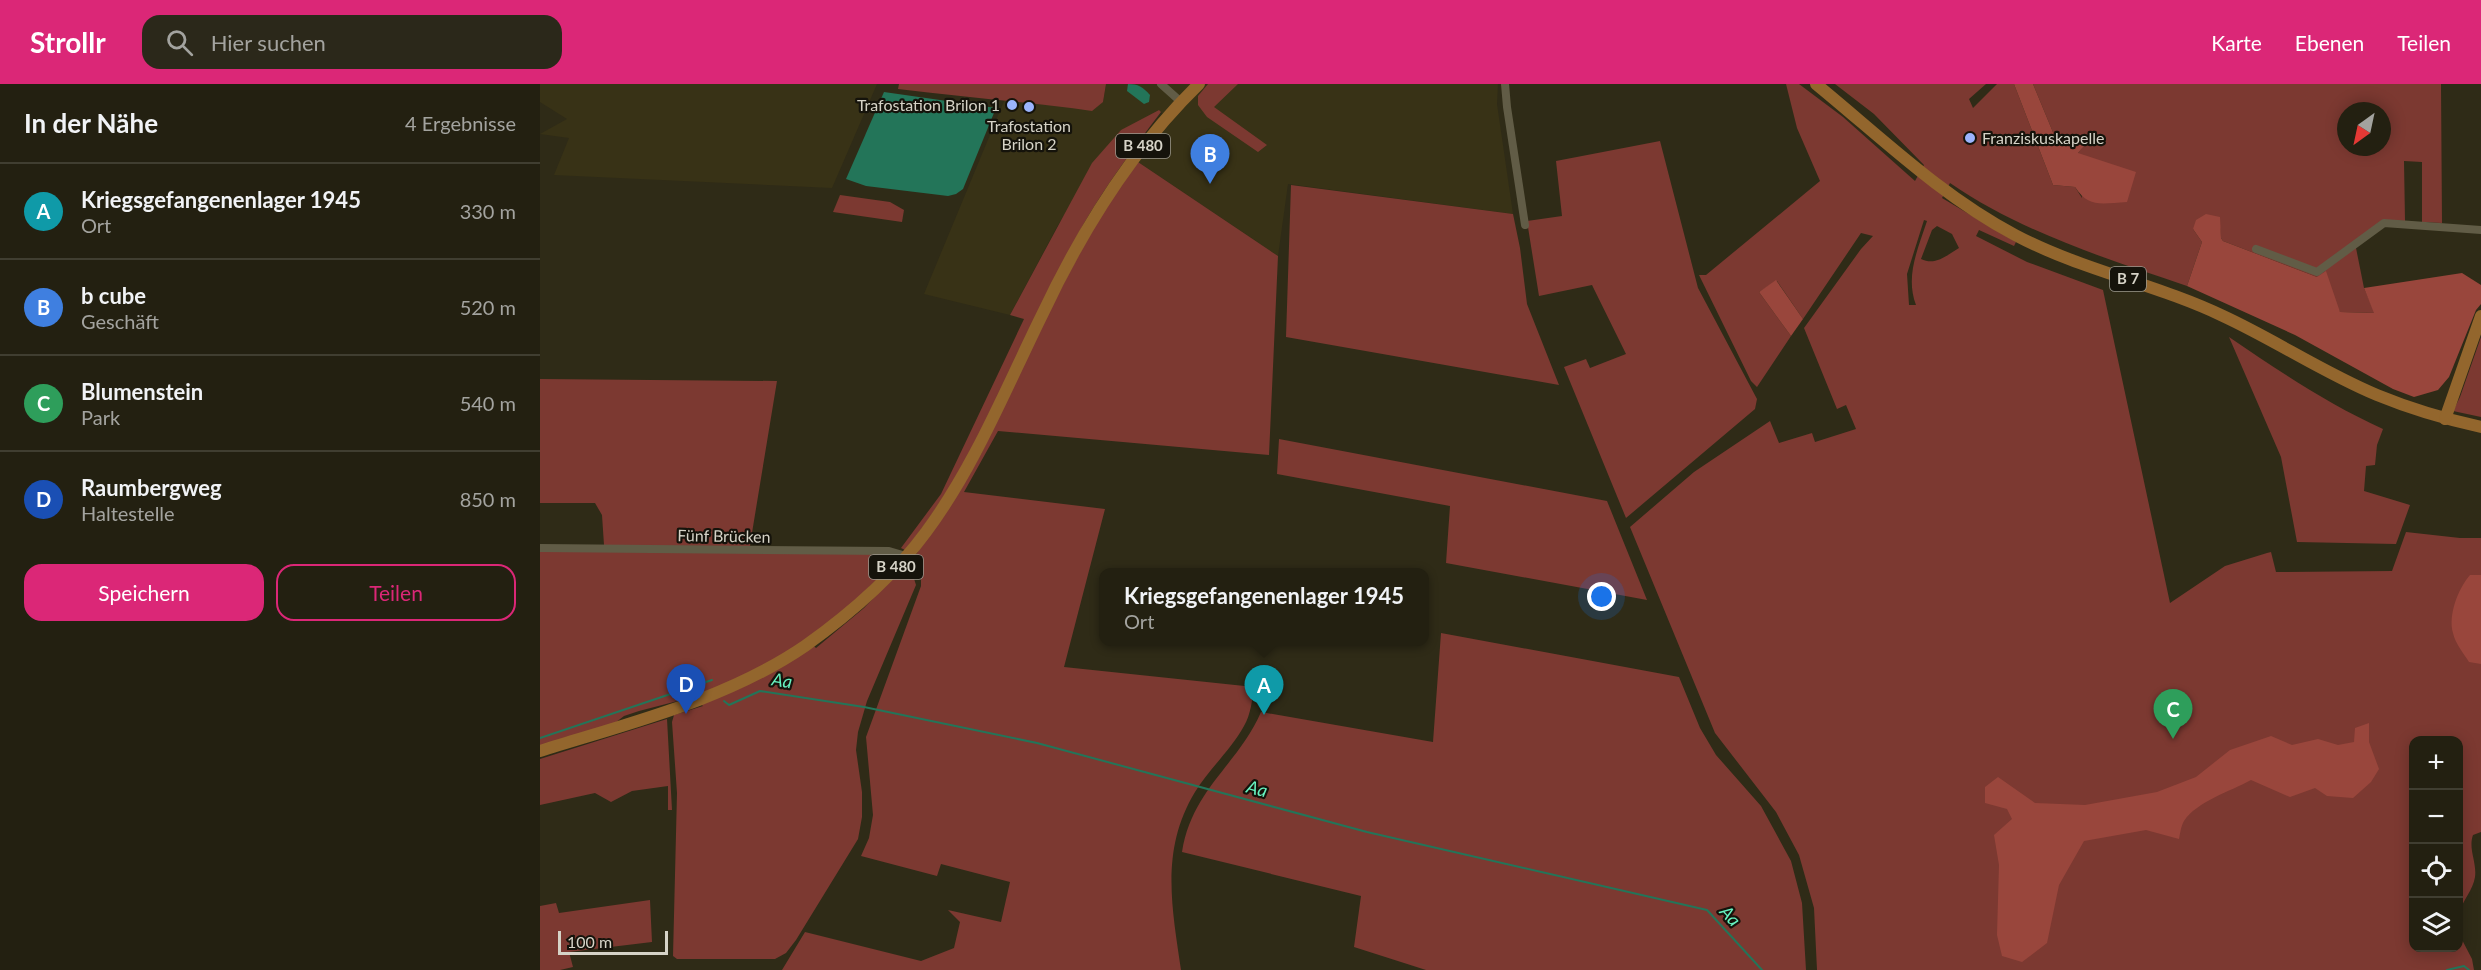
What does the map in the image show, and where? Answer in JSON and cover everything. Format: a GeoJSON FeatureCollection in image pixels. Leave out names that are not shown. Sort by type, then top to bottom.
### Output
{"type":"FeatureCollection","features":[{"type":"Feature","properties":{"kind":"main road","name":"B 480"},"geometry":{"type":"LineString","coordinates":[[540,751],[669,711],[755,675],[804,647],[855,608],[906,556],[942,509],[972,459],[1048,303],[1095,214],[1148,139],[1199,84]]}},
{"type":"Feature","properties":{"kind":"main road","name":"B 7"},"geometry":{"type":"LineString","coordinates":[[1816,84],[1928,179],[1956,200],[2016,236],[2064,257],[2188,299],[2374,394],[2411,409],[2481,427]]}},
{"type":"Feature","properties":{"kind":"main road"},"geometry":{"type":"LineString","coordinates":[[2445,419],[2481,316]]}},
{"type":"Feature","properties":{"kind":"street"},"geometry":{"type":"LineString","coordinates":[[1161,84],[1180,102]]}},
{"type":"Feature","properties":{"kind":"street"},"geometry":{"type":"LineString","coordinates":[[1505,84],[1525,225]]}},
{"type":"Feature","properties":{"kind":"street"},"geometry":{"type":"LineString","coordinates":[[2256,249],[2317,272],[2384,224],[2481,230]]}},
{"type":"Feature","properties":{"kind":"street","name":"Fünf Brücken"},"geometry":{"type":"LineString","coordinates":[[540,548],[889,551],[906,556]]}},
{"type":"Feature","properties":{"kind":"shaded area"},"geometry":{"type":"Polygon","coordinates":[[[540,84],[877,84],[832,188],[554,175],[569,138],[540,134],[567,119],[540,102],[540,84]]]}},
{"type":"Feature","properties":{"kind":"shaded area"},"geometry":{"type":"Polygon","coordinates":[[[899,84],[1106,84],[1103,102],[1092,111],[898,89],[899,84]]]}},
{"type":"Feature","properties":{"kind":"shaded area"},"geometry":{"type":"Polygon","coordinates":[[[1106,84],[1498,84],[1497,104],[1513,214],[1288,184],[1278,256],[1138,162],[1171,122],[1159,110],[1120,131],[1107,147],[1058,225],[1010,315],[924,294],[1004,101],[1103,102],[1106,84]]]}},
{"type":"Feature","properties":{"kind":"shaded area"},"geometry":{"type":"Polygon","coordinates":[[[1128,84],[1138,85],[1145,90],[1150,95],[1149,102],[1144,104],[1127,91],[1128,84]]]}},
{"type":"Feature","properties":{"kind":"shaded area"},"geometry":{"type":"Polygon","coordinates":[[[1208,84],[1238,84],[1214,107],[1267,145],[1258,152],[1207,117],[1198,105],[1198,96],[1208,84]]]}},
{"type":"Feature","properties":{"kind":"shaded area"},"geometry":{"type":"Polygon","coordinates":[[[1786,84],[1799,84],[1843,117],[1915,181],[1924,165],[1874,114],[1835,84],[1986,84],[1969,99],[1973,108],[1997,84],[2014,84],[2053,185],[2075,187],[2082,198],[2078,153],[2089,139],[2057,142],[2033,84],[2441,84],[2442,223],[2422,222],[2422,162],[2404,161],[2405,221],[2383,220],[2353,242],[2364,288],[2375,313],[2340,312],[2317,277],[2223,241],[2219,217],[2193,229],[2202,242],[2187,286],[2065,243],[2035,230],[1978,201],[1950,183],[1942,198],[2016,242],[2014,246],[1979,230],[1976,236],[2027,262],[2103,290],[2170,603],[2225,566],[2271,552],[2276,572],[2392,571],[2406,532],[2481,538],[2481,832],[2473,835],[2471,845],[2475,877],[2463,904],[2463,736],[2409,736],[2409,952],[2463,952],[2463,942],[2472,959],[2474,970],[1817,970],[1814,908],[1799,855],[1776,812],[1715,733],[1630,527],[1694,472],[1770,421],[1779,443],[1812,433],[1815,442],[1856,429],[1846,405],[1837,409],[1804,328],[1861,249],[1873,236],[1861,233],[1803,319],[1777,281],[1759,292],[1791,336],[1757,387],[1751,381],[1699,275],[1706,275],[1820,181],[1797,128],[1786,84]],[[1924,220],[1907,274],[1909,305],[1916,305],[1912,273],[1927,221],[1924,220]],[[1937,226],[1932,230],[1921,259],[1926,261],[1936,261],[1959,248],[1952,234],[1937,226]]]}},
{"type":"Feature","properties":{"kind":"shaded area"},"geometry":{"type":"Polygon","coordinates":[[[2014,84],[2033,84],[2057,142],[2090,139],[2078,153],[2136,172],[2127,202],[2091,202],[2075,187],[2053,185],[2014,84]]]}},
{"type":"Feature","properties":{"kind":"shaded area"},"geometry":{"type":"Polygon","coordinates":[[[884,92],[996,108],[963,189],[948,196],[866,186],[846,179],[884,92]]]}},
{"type":"Feature","properties":{"kind":"shaded area"},"geometry":{"type":"Polygon","coordinates":[[[1159,110],[1161,112],[1110,181],[1083,225],[1001,392],[958,473],[933,513],[905,550],[901,548],[941,494],[1024,319],[1010,315],[1092,163],[1121,130],[1159,110]]]}},
{"type":"Feature","properties":{"kind":"shaded area"},"geometry":{"type":"Polygon","coordinates":[[[1660,141],[1698,288],[1757,399],[1755,409],[1626,518],[1564,367],[1586,359],[1590,368],[1626,354],[1592,285],[1539,296],[1527,221],[1562,216],[1556,161],[1660,141]]]}},
{"type":"Feature","properties":{"kind":"shaded area"},"geometry":{"type":"Polygon","coordinates":[[[1138,162],[1278,256],[1269,455],[998,431],[964,492],[1105,509],[1064,667],[1254,687],[1250,712],[1244,726],[1195,792],[1177,835],[1173,857],[1172,901],[1181,970],[782,970],[805,932],[921,961],[954,948],[960,922],[948,910],[1001,922],[1010,882],[941,864],[937,876],[861,856],[869,838],[873,815],[866,737],[921,586],[921,573],[915,556],[958,493],[981,454],[1050,309],[1100,215],[1138,162]]]}},
{"type":"Feature","properties":{"kind":"shaded area"},"geometry":{"type":"Polygon","coordinates":[[[1291,185],[1513,214],[1527,304],[1559,385],[1286,337],[1291,185]]]}},
{"type":"Feature","properties":{"kind":"shaded area"},"geometry":{"type":"Polygon","coordinates":[[[840,195],[890,202],[904,210],[902,222],[833,212],[840,195]]]}},
{"type":"Feature","properties":{"kind":"shaded area"},"geometry":{"type":"Polygon","coordinates":[[[2206,214],[2220,217],[2223,241],[2317,277],[2326,271],[2340,312],[2374,313],[2364,288],[2462,273],[2481,285],[2481,304],[2476,310],[2449,377],[2438,390],[2414,397],[2393,389],[2295,335],[2187,286],[2202,242],[2193,229],[2196,220],[2206,214]]]}},
{"type":"Feature","properties":{"kind":"shaded area"},"geometry":{"type":"Polygon","coordinates":[[[1776,280],[1803,319],[1791,336],[1759,292],[1776,280]]]}},
{"type":"Feature","properties":{"kind":"shaded area"},"geometry":{"type":"Polygon","coordinates":[[[2229,337],[2323,398],[2383,429],[2377,445],[2375,465],[2366,466],[2364,491],[2410,505],[2396,544],[2297,542],[2281,457],[2229,337]]]}},
{"type":"Feature","properties":{"kind":"shaded area"},"geometry":{"type":"Polygon","coordinates":[[[2481,337],[2481,417],[2453,411],[2481,337]]]}},
{"type":"Feature","properties":{"kind":"shaded area"},"geometry":{"type":"Polygon","coordinates":[[[540,379],[777,381],[750,545],[752,552],[895,554],[897,560],[842,613],[807,640],[816,648],[864,608],[902,568],[911,569],[916,585],[867,701],[858,732],[856,750],[862,792],[862,817],[858,839],[796,940],[786,953],[775,959],[677,959],[673,956],[677,793],[672,722],[674,715],[703,706],[693,697],[624,716],[611,726],[540,748],[540,551],[624,549],[604,545],[602,515],[595,503],[540,503],[540,379]]]}},
{"type":"Feature","properties":{"kind":"shaded area"},"geometry":{"type":"Polygon","coordinates":[[[1279,439],[1607,501],[1647,600],[1446,563],[1450,506],[1277,474],[1279,439]]]}},
{"type":"Feature","properties":{"kind":"shaded area"},"geometry":{"type":"Polygon","coordinates":[[[2470,575],[2481,575],[2481,664],[2469,662],[2456,641],[2452,626],[2455,602],[2470,575]]]}},
{"type":"Feature","properties":{"kind":"shaded area"},"geometry":{"type":"Polygon","coordinates":[[[1441,633],[1679,677],[1700,728],[1716,755],[1761,806],[1791,861],[1802,903],[1806,970],[1426,970],[1354,947],[1361,896],[1182,852],[1187,830],[1195,811],[1251,731],[1261,712],[1433,742],[1441,633]]]}},
{"type":"Feature","properties":{"kind":"shaded area"},"geometry":{"type":"Polygon","coordinates":[[[667,719],[672,810],[668,810],[668,786],[632,791],[611,802],[595,793],[540,805],[540,759],[667,719]]]}},
{"type":"Feature","properties":{"kind":"shaded area"},"geometry":{"type":"Polygon","coordinates":[[[2369,723],[2369,742],[2379,769],[2371,782],[2353,798],[2327,796],[2315,788],[2290,797],[2251,780],[2197,808],[2184,821],[2179,839],[2146,830],[2084,841],[2059,885],[2047,943],[2022,962],[2002,956],[1997,935],[1999,865],[1994,835],[2012,819],[2007,809],[1985,803],[1985,787],[1998,777],[2035,803],[2085,805],[2157,792],[2196,777],[2230,750],[2271,736],[2292,745],[2318,739],[2338,745],[2354,742],[2355,728],[2369,723]]]}},
{"type":"Feature","properties":{"kind":"shaded area"},"geometry":{"type":"Polygon","coordinates":[[[650,900],[652,942],[569,952],[573,967],[560,970],[540,970],[540,906],[556,903],[559,913],[650,900]]]}},
{"type":"Feature","properties":{"kind":"waterway","name":"Aa"},"geometry":{"type":"LineString","coordinates":[[540,738],[712,680]]}},
{"type":"Feature","properties":{"kind":"waterway","name":"Aa"},"geometry":{"type":"LineString","coordinates":[[724,701],[729,705],[760,691],[864,707],[1037,743],[1367,832],[1707,910],[1762,970]]}},
{"type":"Feature","properties":{"kind":"waterway","name":"Aa"},"geometry":{"type":"LineString","coordinates":[[2447,970],[2464,966],[2469,970]]}},
{"type":"Feature","properties":{"kind":"place","name":"Trafostation Brilon 1"},"geometry":{"type":"Point","coordinates":[1012,105]}},
{"type":"Feature","properties":{"kind":"place","name":"Trafostation Brilon 2"},"geometry":{"type":"Point","coordinates":[1029,107]}},
{"type":"Feature","properties":{"kind":"place","name":"Franziskuskapelle"},"geometry":{"type":"Point","coordinates":[1970,138]}},
{"type":"Feature","properties":{"kind":"place","name":"b cube"},"geometry":{"type":"Point","coordinates":[1210,184]}},
{"type":"Feature","properties":{"kind":"place","name":"Raumbergweg"},"geometry":{"type":"Point","coordinates":[686,714]}},
{"type":"Feature","properties":{"kind":"place","name":"Kriegsgefangenenlager 1945"},"geometry":{"type":"Point","coordinates":[1264,715]}},
{"type":"Feature","properties":{"kind":"place","name":"Blumenstein"},"geometry":{"type":"Point","coordinates":[2173,739]}}]}
